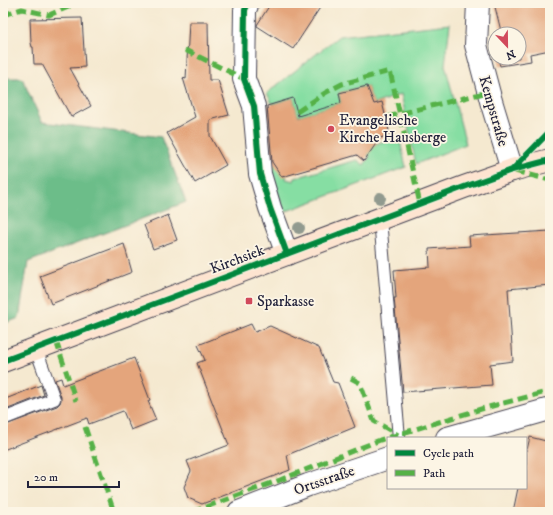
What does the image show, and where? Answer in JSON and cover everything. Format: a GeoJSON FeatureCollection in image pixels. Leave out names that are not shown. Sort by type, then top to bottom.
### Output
{"type":"FeatureCollection","features":[{"type":"Feature","properties":{"kind":"main road","name":"Kirchsiek"},"geometry":{"type":"LineString","coordinates":[[3,361],[464,187],[512,170],[550,160]]}},
{"type":"Feature","properties":{"kind":"street"},"geometry":{"type":"LineString","coordinates":[[248,3],[245,10],[244,79],[254,106],[260,174],[270,208],[287,254]]}},
{"type":"Feature","properties":{"kind":"street","name":"Kempstraße"},"geometry":{"type":"LineString","coordinates":[[478,3],[476,45],[512,170]]}},
{"type":"Feature","properties":{"kind":"street"},"geometry":{"type":"LineString","coordinates":[[451,437],[550,408]]}},
{"type":"Feature","properties":{"kind":"street","name":"Ortsstraße"},"geometry":{"type":"LineString","coordinates":[[238,512],[308,485],[387,458]]}},
{"type":"Feature","properties":{"kind":"lane"},"geometry":{"type":"LineString","coordinates":[[380,219],[399,437]]}},
{"type":"Feature","properties":{"kind":"lane"},"geometry":{"type":"LineString","coordinates":[[3,419],[54,399],[36,349]]}},
{"type":"Feature","properties":{"kind":"green space"},"geometry":{"type":"Polygon","coordinates":[[[450,24],[445,65],[466,144],[416,164],[401,94],[374,104],[367,86],[339,93],[341,103],[298,116],[293,98],[272,104],[267,93],[339,36],[450,24]]]}},
{"type":"Feature","properties":{"kind":"green space"},"geometry":{"type":"Polygon","coordinates":[[[3,78],[22,78],[42,122],[161,137],[186,202],[28,262],[19,318],[3,324],[3,78]]]}},
{"type":"Feature","properties":{"kind":"green space"},"geometry":{"type":"Polygon","coordinates":[[[399,137],[406,167],[284,212],[270,167],[277,165],[287,173],[286,179],[294,181],[295,178],[357,160],[364,165],[370,156],[366,153],[365,147],[399,137]]]}},
{"type":"Feature","properties":{"kind":"building"},"geometry":{"type":"Polygon","coordinates":[[[271,3],[323,3],[293,49],[257,26],[271,3]]]}},
{"type":"Feature","properties":{"kind":"building"},"geometry":{"type":"Polygon","coordinates":[[[494,3],[550,3],[550,50],[530,54],[531,61],[527,62],[527,26],[500,26],[494,3]]]}},
{"type":"Feature","properties":{"kind":"building"},"geometry":{"type":"Polygon","coordinates":[[[82,18],[85,67],[70,68],[91,106],[71,117],[42,64],[34,64],[30,19],[82,18]]]}},
{"type":"Feature","properties":{"kind":"building"},"geometry":{"type":"Polygon","coordinates":[[[189,22],[208,22],[209,80],[218,80],[229,115],[210,120],[210,136],[226,165],[195,183],[167,133],[195,117],[183,78],[186,79],[189,22]]]}},
{"type":"Feature","properties":{"kind":"building","name":"Evangelische Kirche Hausberge"},"geometry":{"type":"Polygon","coordinates":[[[367,86],[374,104],[382,102],[390,135],[380,138],[364,161],[357,155],[282,177],[272,162],[267,106],[293,98],[298,116],[341,103],[339,93],[367,86]]]}},
{"type":"Feature","properties":{"kind":"building"},"geometry":{"type":"Polygon","coordinates":[[[168,215],[177,240],[153,249],[144,225],[168,215]]]}},
{"type":"Feature","properties":{"kind":"building"},"geometry":{"type":"Polygon","coordinates":[[[550,231],[550,285],[508,289],[513,361],[490,364],[492,385],[403,392],[394,298],[396,298],[394,270],[430,267],[429,249],[470,246],[469,236],[550,231]]]}},
{"type":"Feature","properties":{"kind":"building"},"geometry":{"type":"Polygon","coordinates":[[[124,244],[132,272],[51,304],[40,276],[124,244]]]}},
{"type":"Feature","properties":{"kind":"building"},"geometry":{"type":"Polygon","coordinates":[[[251,324],[255,332],[270,326],[319,348],[333,382],[338,383],[355,427],[287,455],[290,470],[202,504],[188,498],[184,487],[191,471],[187,461],[229,445],[197,363],[205,360],[198,345],[251,324]]]}},
{"type":"Feature","properties":{"kind":"building"},"geometry":{"type":"Polygon","coordinates":[[[134,358],[156,420],[131,430],[123,411],[89,424],[87,418],[3,450],[3,426],[57,406],[60,403],[61,397],[55,380],[61,378],[63,385],[134,358]]]}},
{"type":"Feature","properties":{"kind":"building"},"geometry":{"type":"Polygon","coordinates":[[[41,385],[44,395],[3,411],[3,400],[41,385]]]}},
{"type":"Feature","properties":{"kind":"building"},"geometry":{"type":"Polygon","coordinates":[[[530,437],[550,442],[550,512],[513,512],[518,489],[527,489],[527,450],[530,437]]]}},
{"type":"Feature","properties":{"kind":"marked path"},"geometry":{"type":"LineString","coordinates":[[3,15],[22,9],[49,15],[78,3]]}},
{"type":"Feature","properties":{"kind":"marked path"},"geometry":{"type":"LineString","coordinates":[[185,50],[244,79]]}},
{"type":"Feature","properties":{"kind":"marked path"},"geometry":{"type":"LineString","coordinates":[[297,112],[325,93],[342,84],[390,71],[420,204]]}},
{"type":"Feature","properties":{"kind":"marked path"},"geometry":{"type":"LineString","coordinates":[[387,117],[488,92]]}},
{"type":"Feature","properties":{"kind":"marked path"},"geometry":{"type":"LineString","coordinates":[[515,171],[550,180]]}},
{"type":"Feature","properties":{"kind":"marked path"},"geometry":{"type":"LineString","coordinates":[[56,341],[76,401]]}},
{"type":"Feature","properties":{"kind":"marked path"},"geometry":{"type":"LineString","coordinates":[[351,378],[360,383],[374,421],[398,435]]}},
{"type":"Feature","properties":{"kind":"marked path"},"geometry":{"type":"LineString","coordinates":[[390,437],[481,409],[550,391]]}},
{"type":"Feature","properties":{"kind":"marked path"},"geometry":{"type":"LineString","coordinates":[[85,427],[114,512]]}},
{"type":"Feature","properties":{"kind":"marked path"},"geometry":{"type":"LineString","coordinates":[[192,512],[280,480],[387,438]]}},
{"type":"Feature","properties":{"kind":"cycle path"},"geometry":{"type":"LineString","coordinates":[[248,3],[245,10],[244,79],[254,106],[260,174],[270,208],[287,254]]}},
{"type":"Feature","properties":{"kind":"cycle path"},"geometry":{"type":"LineString","coordinates":[[512,170],[550,131]]}},
{"type":"Feature","properties":{"kind":"cycle path"},"geometry":{"type":"LineString","coordinates":[[3,361],[464,187],[512,170],[550,160]]}},
{"type":"Feature","properties":{"kind":"place","name":"Evangelische Kirche Hausberge"},"geometry":{"type":"Point","coordinates":[331,129]}},
{"type":"Feature","properties":{"kind":"place","name":"Sparkasse"},"geometry":{"type":"Point","coordinates":[249,301]}}]}
